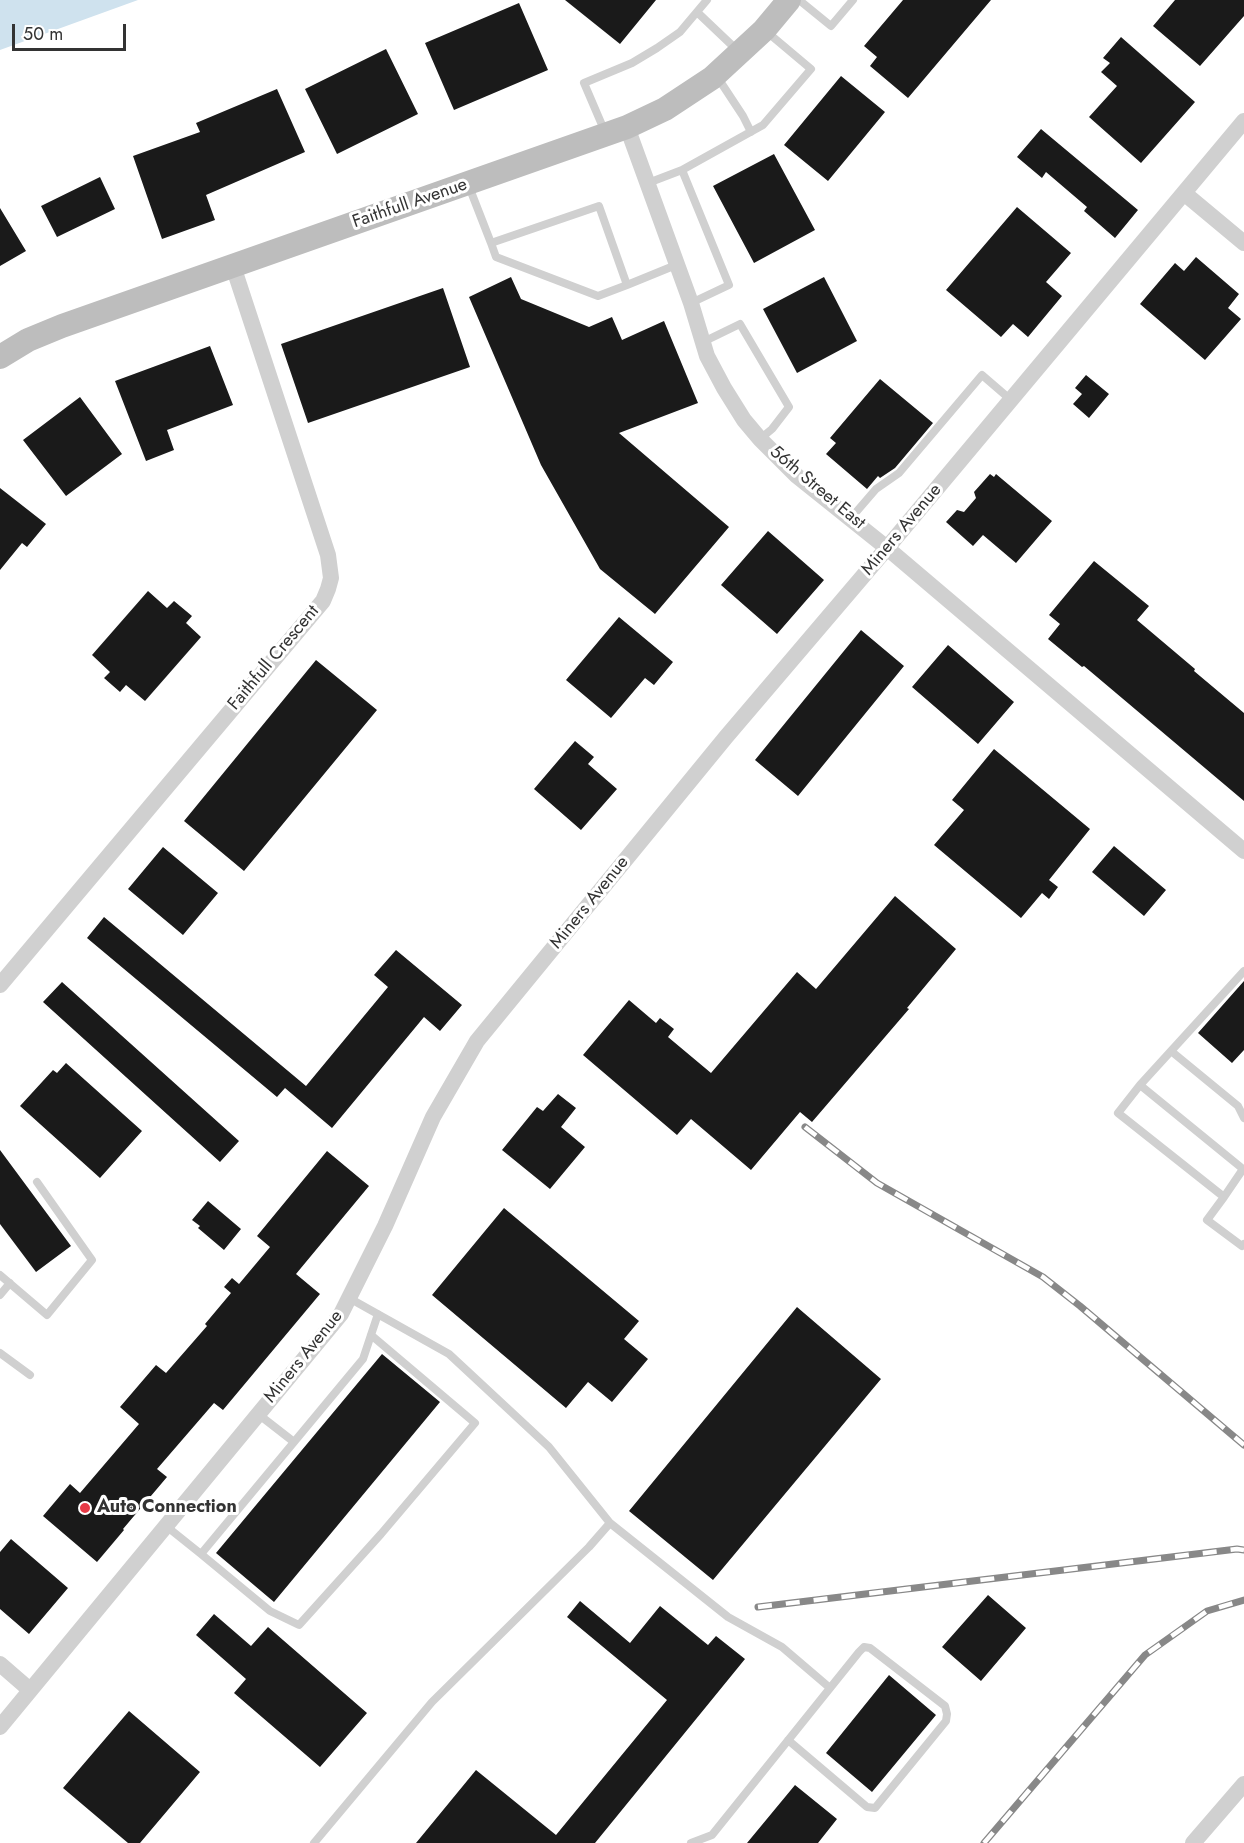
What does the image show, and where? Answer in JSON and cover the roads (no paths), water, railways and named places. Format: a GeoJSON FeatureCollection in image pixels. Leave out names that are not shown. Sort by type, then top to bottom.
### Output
{"type":"FeatureCollection","features":[{"type":"Feature","properties":{"kind":"street","name":"Faithfull Avenue"},"geometry":{"type":"LineString","coordinates":[[0,357],[28,340],[62,326],[616,131],[665,109],[716,75],[765,30],[789,0]]}},
{"type":"Feature","properties":{"kind":"street","name":"Miners Avenue"},"geometry":{"type":"LineString","coordinates":[[0,1727],[341,1314],[386,1226],[433,1117],[477,1041],[726,737],[1244,121]]}},
{"type":"Feature","properties":{"kind":"street","name":"56th Street East"},"geometry":{"type":"LineString","coordinates":[[616,131],[648,183],[691,303],[702,342],[724,388],[744,420],[760,439],[797,476],[887,548],[1244,851]]}},
{"type":"Feature","properties":{"kind":"street"},"geometry":{"type":"LineString","coordinates":[[1184,193],[1244,243]]}},
{"type":"Feature","properties":{"kind":"street","name":"Faithfull Crescent"},"geometry":{"type":"LineString","coordinates":[[0,985],[323,601],[328,589],[331,578],[328,555],[233,266]]}},
{"type":"Feature","properties":{"kind":"street"},"geometry":{"type":"LineString","coordinates":[[0,1664],[30,1690]]}},
{"type":"Feature","properties":{"kind":"street"},"geometry":{"type":"LineString","coordinates":[[1193,1843],[1244,1784]]}},
{"type":"Feature","properties":{"kind":"lane"},"geometry":{"type":"LineString","coordinates":[[616,131],[584,83],[632,63],[657,48],[680,32],[706,0]]}},
{"type":"Feature","properties":{"kind":"lane"},"geometry":{"type":"LineString","coordinates":[[799,0],[831,26],[853,0]]}},
{"type":"Feature","properties":{"kind":"lane"},"geometry":{"type":"LineString","coordinates":[[697,12],[740,53]]}},
{"type":"Feature","properties":{"kind":"lane"},"geometry":{"type":"LineString","coordinates":[[648,183],[682,170],[763,125],[811,69],[765,30]]}},
{"type":"Feature","properties":{"kind":"lane"},"geometry":{"type":"LineString","coordinates":[[716,75],[751,132]]}},
{"type":"Feature","properties":{"kind":"lane"},"geometry":{"type":"LineString","coordinates":[[682,170],[729,285],[691,303]]}},
{"type":"Feature","properties":{"kind":"lane"},"geometry":{"type":"LineString","coordinates":[[468,184],[496,257],[598,296],[676,265]]}},
{"type":"Feature","properties":{"kind":"lane"},"geometry":{"type":"LineString","coordinates":[[490,243],[599,206],[627,285]]}},
{"type":"Feature","properties":{"kind":"lane"},"geometry":{"type":"LineString","coordinates":[[702,342],[740,324],[789,407],[772,429],[760,439]]}},
{"type":"Feature","properties":{"kind":"lane"},"geometry":{"type":"LineString","coordinates":[[851,518],[876,489],[899,473],[982,375],[1011,400]]}},
{"type":"Feature","properties":{"kind":"lane"},"geometry":{"type":"LineString","coordinates":[[1224,1197],[1118,1113],[1140,1085],[1244,971]]}},
{"type":"Feature","properties":{"kind":"lane"},"geometry":{"type":"LineString","coordinates":[[1171,1051],[1238,1106],[1244,1118]]}},
{"type":"Feature","properties":{"kind":"lane"},"geometry":{"type":"LineString","coordinates":[[1140,1085],[1244,1168],[1207,1220],[1242,1246],[1244,1244]]}},
{"type":"Feature","properties":{"kind":"lane"},"geometry":{"type":"LineString","coordinates":[[0,1275],[47,1315],[92,1260],[37,1182]]}},
{"type":"Feature","properties":{"kind":"lane"},"geometry":{"type":"LineString","coordinates":[[0,1295],[10,1283]]}},
{"type":"Feature","properties":{"kind":"lane"},"geometry":{"type":"LineString","coordinates":[[349,1298],[449,1354],[549,1447],[610,1523],[728,1617],[782,1647],[830,1688]]}},
{"type":"Feature","properties":{"kind":"lane"},"geometry":{"type":"LineString","coordinates":[[201,1554],[363,1359],[378,1314]]}},
{"type":"Feature","properties":{"kind":"lane"},"geometry":{"type":"LineString","coordinates":[[166,1526],[270,1611],[299,1625],[381,1534],[475,1423],[371,1335]]}},
{"type":"Feature","properties":{"kind":"lane"},"geometry":{"type":"LineString","coordinates":[[0,1353],[30,1375]]}},
{"type":"Feature","properties":{"kind":"lane"},"geometry":{"type":"LineString","coordinates":[[258,1414],[294,1442]]}},
{"type":"Feature","properties":{"kind":"lane"},"geometry":{"type":"LineString","coordinates":[[314,1843],[432,1702],[589,1547],[610,1523]]}},
{"type":"Feature","properties":{"kind":"lane"},"geometry":{"type":"LineString","coordinates":[[691,1843],[712,1835],[788,1740],[859,1652],[864,1647],[870,1648],[945,1706],[948,1714],[946,1721],[875,1808],[867,1807],[788,1740]]}},
{"type":"Feature","properties":{"kind":"water"},"geometry":{"type":"Polygon","coordinates":[[[0,0],[138,0],[0,50],[0,0]]]}},
{"type":"Feature","properties":{"kind":"railway"},"geometry":{"type":"LineString","coordinates":[[805,1127],[877,1183],[1043,1277],[1244,1445]]}},
{"type":"Feature","properties":{"kind":"railway"},"geometry":{"type":"LineString","coordinates":[[758,1607],[1237,1549],[1244,1550]]}},
{"type":"Feature","properties":{"kind":"railway"},"geometry":{"type":"LineString","coordinates":[[984,1843],[1145,1655],[1207,1611],[1244,1600]]}},
{"type":"Feature","properties":{"kind":"place","name":"Auto Connection"},"geometry":{"type":"Point","coordinates":[85,1508]}}]}
